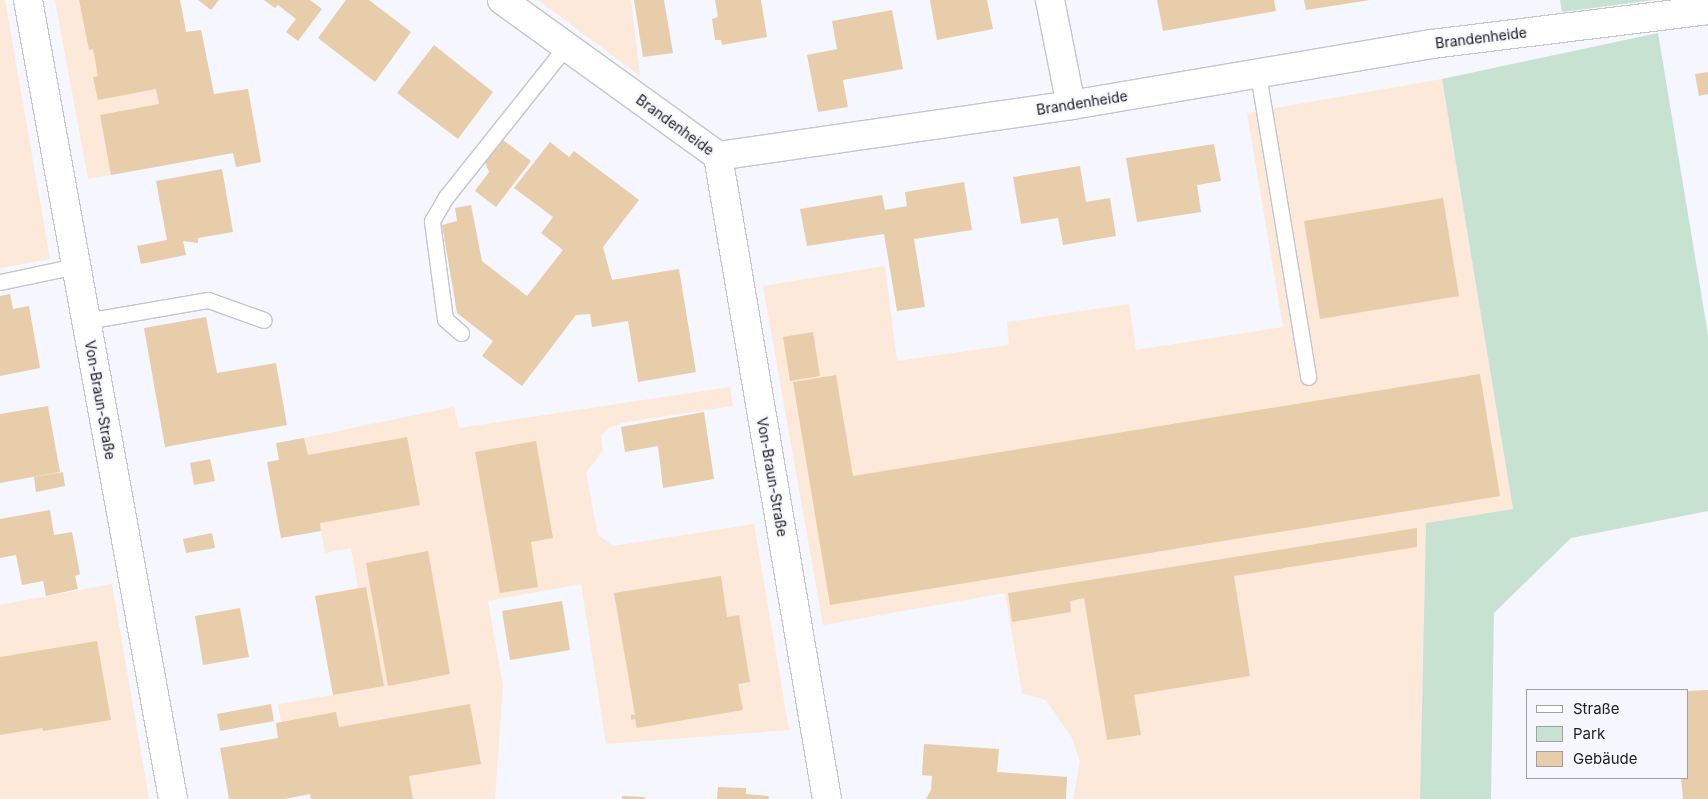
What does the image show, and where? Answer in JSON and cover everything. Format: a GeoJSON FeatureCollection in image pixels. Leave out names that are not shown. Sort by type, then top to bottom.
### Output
{"type":"FeatureCollection","features":[{"type":"Feature","properties":{"kind":"street","name":"Von-Braun-Straße"},"geometry":{"type":"LineString","coordinates":[[28,0],[173,799]]}},
{"type":"Feature","properties":{"kind":"street","name":"Brandenheide"},"geometry":{"type":"LineString","coordinates":[[502,0],[718,156],[1071,105],[1432,44],[1708,10]]}},
{"type":"Feature","properties":{"kind":"street"},"geometry":{"type":"LineString","coordinates":[[1050,0],[1071,105]]}},
{"type":"Feature","properties":{"kind":"street","name":"Von-Braun-Straße"},"geometry":{"type":"LineString","coordinates":[[718,156],[827,799]]}},
{"type":"Feature","properties":{"kind":"lane"},"geometry":{"type":"LineString","coordinates":[[461,333],[445,319],[432,221],[446,197],[566,46]]}},
{"type":"Feature","properties":{"kind":"lane"},"geometry":{"type":"LineString","coordinates":[[1258,74],[1308,377]]}},
{"type":"Feature","properties":{"kind":"lane"},"geometry":{"type":"LineString","coordinates":[[0,282],[76,266]]}},
{"type":"Feature","properties":{"kind":"lane"},"geometry":{"type":"LineString","coordinates":[[86,321],[208,300],[264,320]]}},
{"type":"Feature","properties":{"kind":"shaded area"},"geometry":{"type":"Polygon","coordinates":[[[0,0],[5,0],[50,259],[0,268],[0,0]]]}},
{"type":"Feature","properties":{"kind":"shaded area"},"geometry":{"type":"Polygon","coordinates":[[[55,0],[180,0],[186,32],[201,30],[214,94],[248,89],[261,162],[236,167],[233,153],[88,179],[55,0]]]}},
{"type":"Feature","properties":{"kind":"shaded area"},"geometry":{"type":"Polygon","coordinates":[[[538,0],[631,0],[640,76],[538,0]]]}},
{"type":"Feature","properties":{"kind":"shaded area"},"geometry":{"type":"Polygon","coordinates":[[[1442,79],[1513,509],[1426,523],[1420,799],[1073,799],[1080,762],[1072,738],[1046,700],[1022,693],[1005,593],[823,625],[763,286],[885,266],[897,361],[1009,345],[1007,322],[1129,304],[1136,350],[1283,327],[1247,113],[1442,79]]]}},
{"type":"Feature","properties":{"kind":"shaded area"},"geometry":{"type":"Polygon","coordinates":[[[730,387],[733,406],[626,422],[609,428],[601,435],[603,450],[586,473],[598,535],[613,546],[754,524],[789,730],[606,744],[581,584],[488,601],[503,686],[495,799],[311,799],[310,794],[294,797],[283,737],[278,738],[276,723],[281,722],[278,704],[333,695],[315,596],[358,588],[351,548],[325,553],[304,438],[454,407],[459,428],[730,387]]]}},
{"type":"Feature","properties":{"kind":"shaded area"},"geometry":{"type":"Polygon","coordinates":[[[112,584],[149,799],[0,799],[0,605],[112,584]]]}},
{"type":"Feature","properties":{"kind":"green space"},"geometry":{"type":"Polygon","coordinates":[[[1560,0],[1655,0],[1562,12],[1560,0]]]}},
{"type":"Feature","properties":{"kind":"green space"},"geometry":{"type":"Polygon","coordinates":[[[1658,33],[1708,335],[1708,511],[1571,538],[1494,613],[1491,799],[1420,799],[1426,523],[1513,509],[1442,79],[1658,33]]]}},
{"type":"Feature","properties":{"kind":"building"},"geometry":{"type":"Polygon","coordinates":[[[79,0],[180,0],[186,32],[201,30],[214,94],[248,89],[261,162],[236,167],[233,153],[111,175],[100,115],[159,104],[156,89],[98,100],[93,77],[98,76],[93,49],[89,50],[79,0]]]}},
{"type":"Feature","properties":{"kind":"building"},"geometry":{"type":"Polygon","coordinates":[[[198,0],[219,0],[211,10],[198,0]]]}},
{"type":"Feature","properties":{"kind":"building"},"geometry":{"type":"Polygon","coordinates":[[[264,0],[310,0],[322,9],[298,41],[286,32],[296,19],[278,5],[275,8],[264,0]]]}},
{"type":"Feature","properties":{"kind":"building"},"geometry":{"type":"Polygon","coordinates":[[[346,0],[369,0],[411,32],[375,82],[318,38],[346,0]]]}},
{"type":"Feature","properties":{"kind":"building"},"geometry":{"type":"Polygon","coordinates":[[[634,0],[664,0],[673,53],[643,57],[634,0]]]}},
{"type":"Feature","properties":{"kind":"building"},"geometry":{"type":"Polygon","coordinates":[[[715,0],[761,0],[767,37],[722,45],[721,40],[715,40],[712,19],[718,17],[715,0]]]}},
{"type":"Feature","properties":{"kind":"building"},"geometry":{"type":"Polygon","coordinates":[[[930,0],[987,0],[993,29],[937,40],[930,0]]]}},
{"type":"Feature","properties":{"kind":"building"},"geometry":{"type":"Polygon","coordinates":[[[1157,0],[1274,0],[1276,11],[1163,31],[1157,0]]]}},
{"type":"Feature","properties":{"kind":"building"},"geometry":{"type":"Polygon","coordinates":[[[1304,0],[1370,0],[1306,10],[1304,0]]]}},
{"type":"Feature","properties":{"kind":"building"},"geometry":{"type":"Polygon","coordinates":[[[892,10],[903,69],[843,80],[848,107],[818,112],[807,55],[837,49],[832,21],[892,10]]]}},
{"type":"Feature","properties":{"kind":"building"},"geometry":{"type":"Polygon","coordinates":[[[434,45],[493,92],[458,139],[397,93],[434,45]]]}},
{"type":"Feature","properties":{"kind":"building"},"geometry":{"type":"Polygon","coordinates":[[[1708,72],[1708,94],[1699,96],[1695,74],[1708,72]]]}},
{"type":"Feature","properties":{"kind":"building"},"geometry":{"type":"Polygon","coordinates":[[[503,140],[531,161],[496,207],[475,191],[489,172],[485,162],[503,140]]]}},
{"type":"Feature","properties":{"kind":"building"},"geometry":{"type":"Polygon","coordinates":[[[550,142],[569,157],[574,151],[639,200],[603,247],[612,280],[679,269],[696,372],[638,382],[628,321],[592,327],[590,314],[576,315],[522,386],[482,356],[493,341],[457,313],[442,225],[457,221],[455,208],[471,205],[482,261],[527,296],[563,250],[541,233],[553,217],[514,188],[550,142]]]}},
{"type":"Feature","properties":{"kind":"building"},"geometry":{"type":"Polygon","coordinates":[[[1214,144],[1221,181],[1197,185],[1201,212],[1137,222],[1126,158],[1214,144]]]}},
{"type":"Feature","properties":{"kind":"building"},"geometry":{"type":"Polygon","coordinates":[[[1080,166],[1086,202],[1110,198],[1116,236],[1063,245],[1058,218],[1021,224],[1013,177],[1080,166]]]}},
{"type":"Feature","properties":{"kind":"building"},"geometry":{"type":"Polygon","coordinates":[[[222,169],[233,232],[198,238],[198,243],[183,241],[186,255],[141,264],[137,246],[167,240],[156,181],[222,169]]]}},
{"type":"Feature","properties":{"kind":"building"},"geometry":{"type":"Polygon","coordinates":[[[964,182],[972,230],[914,239],[925,307],[897,311],[884,234],[807,246],[800,209],[882,195],[885,210],[907,206],[905,192],[964,182]]]}},
{"type":"Feature","properties":{"kind":"building"},"geometry":{"type":"Polygon","coordinates":[[[1443,198],[1459,296],[1320,319],[1304,221],[1443,198]]]}},
{"type":"Feature","properties":{"kind":"building"},"geometry":{"type":"Polygon","coordinates":[[[10,294],[13,309],[29,306],[40,368],[0,376],[0,296],[10,294]]]}},
{"type":"Feature","properties":{"kind":"building"},"geometry":{"type":"Polygon","coordinates":[[[206,317],[217,373],[276,363],[287,425],[165,447],[144,328],[206,317]]]}},
{"type":"Feature","properties":{"kind":"building"},"geometry":{"type":"Polygon","coordinates":[[[813,332],[820,376],[790,381],[783,337],[813,332]]]}},
{"type":"Feature","properties":{"kind":"building"},"geometry":{"type":"Polygon","coordinates":[[[1480,374],[1500,496],[830,605],[793,382],[836,375],[853,476],[1480,374]]]}},
{"type":"Feature","properties":{"kind":"building"},"geometry":{"type":"Polygon","coordinates":[[[48,406],[60,472],[0,483],[0,414],[48,406]]]}},
{"type":"Feature","properties":{"kind":"building"},"geometry":{"type":"Polygon","coordinates":[[[704,412],[714,479],[663,488],[658,446],[625,452],[621,427],[704,412]]]}},
{"type":"Feature","properties":{"kind":"building"},"geometry":{"type":"Polygon","coordinates":[[[407,437],[420,505],[320,523],[321,531],[281,538],[267,462],[279,460],[276,443],[304,438],[308,455],[407,437]]]}},
{"type":"Feature","properties":{"kind":"building"},"geometry":{"type":"Polygon","coordinates":[[[536,441],[553,538],[531,542],[538,587],[500,593],[475,452],[536,441]]]}},
{"type":"Feature","properties":{"kind":"building"},"geometry":{"type":"Polygon","coordinates":[[[210,459],[215,481],[194,485],[190,463],[210,459]]]}},
{"type":"Feature","properties":{"kind":"building"},"geometry":{"type":"Polygon","coordinates":[[[63,472],[65,486],[36,492],[34,477],[63,472]]]}},
{"type":"Feature","properties":{"kind":"building"},"geometry":{"type":"Polygon","coordinates":[[[50,510],[54,535],[72,532],[80,574],[75,576],[78,589],[46,596],[43,581],[22,585],[16,555],[0,558],[0,519],[50,510]]]}},
{"type":"Feature","properties":{"kind":"building"},"geometry":{"type":"Polygon","coordinates":[[[1417,528],[1417,547],[1234,576],[1250,676],[1134,695],[1141,735],[1107,740],[1084,598],[1070,601],[1071,612],[1012,622],[1008,593],[1417,528]]]}},
{"type":"Feature","properties":{"kind":"building"},"geometry":{"type":"Polygon","coordinates":[[[212,533],[215,548],[186,553],[183,539],[212,533]]]}},
{"type":"Feature","properties":{"kind":"building"},"geometry":{"type":"Polygon","coordinates":[[[428,551],[450,674],[388,686],[366,563],[428,551]]]}},
{"type":"Feature","properties":{"kind":"building"},"geometry":{"type":"Polygon","coordinates":[[[721,576],[727,617],[739,615],[750,682],[738,684],[743,710],[637,728],[635,719],[631,720],[631,715],[635,715],[614,593],[721,576]]]}},
{"type":"Feature","properties":{"kind":"building"},"geometry":{"type":"Polygon","coordinates":[[[366,587],[384,686],[333,695],[315,596],[366,587]]]}},
{"type":"Feature","properties":{"kind":"building"},"geometry":{"type":"Polygon","coordinates":[[[562,601],[570,650],[510,660],[502,611],[562,601]]]}},
{"type":"Feature","properties":{"kind":"building"},"geometry":{"type":"Polygon","coordinates":[[[240,608],[249,657],[203,665],[195,616],[240,608]]]}},
{"type":"Feature","properties":{"kind":"building"},"geometry":{"type":"Polygon","coordinates":[[[97,641],[111,720],[43,731],[42,728],[0,735],[0,657],[97,641]]]}},
{"type":"Feature","properties":{"kind":"building"},"geometry":{"type":"Polygon","coordinates":[[[1708,690],[1708,799],[1683,799],[1681,779],[1688,779],[1688,691],[1708,690]]]}},
{"type":"Feature","properties":{"kind":"building"},"geometry":{"type":"Polygon","coordinates":[[[271,704],[274,721],[220,731],[217,714],[271,704]]]}},
{"type":"Feature","properties":{"kind":"building"},"geometry":{"type":"Polygon","coordinates":[[[470,704],[481,764],[409,776],[413,799],[311,799],[310,794],[284,799],[229,799],[220,748],[278,738],[276,723],[336,712],[339,727],[470,704]]]}},
{"type":"Feature","properties":{"kind":"building"},"geometry":{"type":"Polygon","coordinates":[[[924,744],[999,749],[997,772],[1067,777],[1066,799],[926,799],[931,790],[932,776],[922,775],[924,744]]]}},
{"type":"Feature","properties":{"kind":"building"},"geometry":{"type":"Polygon","coordinates":[[[718,787],[746,788],[746,794],[769,796],[768,799],[717,799],[718,787]]]}},
{"type":"Feature","properties":{"kind":"building"},"geometry":{"type":"Polygon","coordinates":[[[622,796],[645,797],[645,799],[622,799],[622,796]]]}}]}
